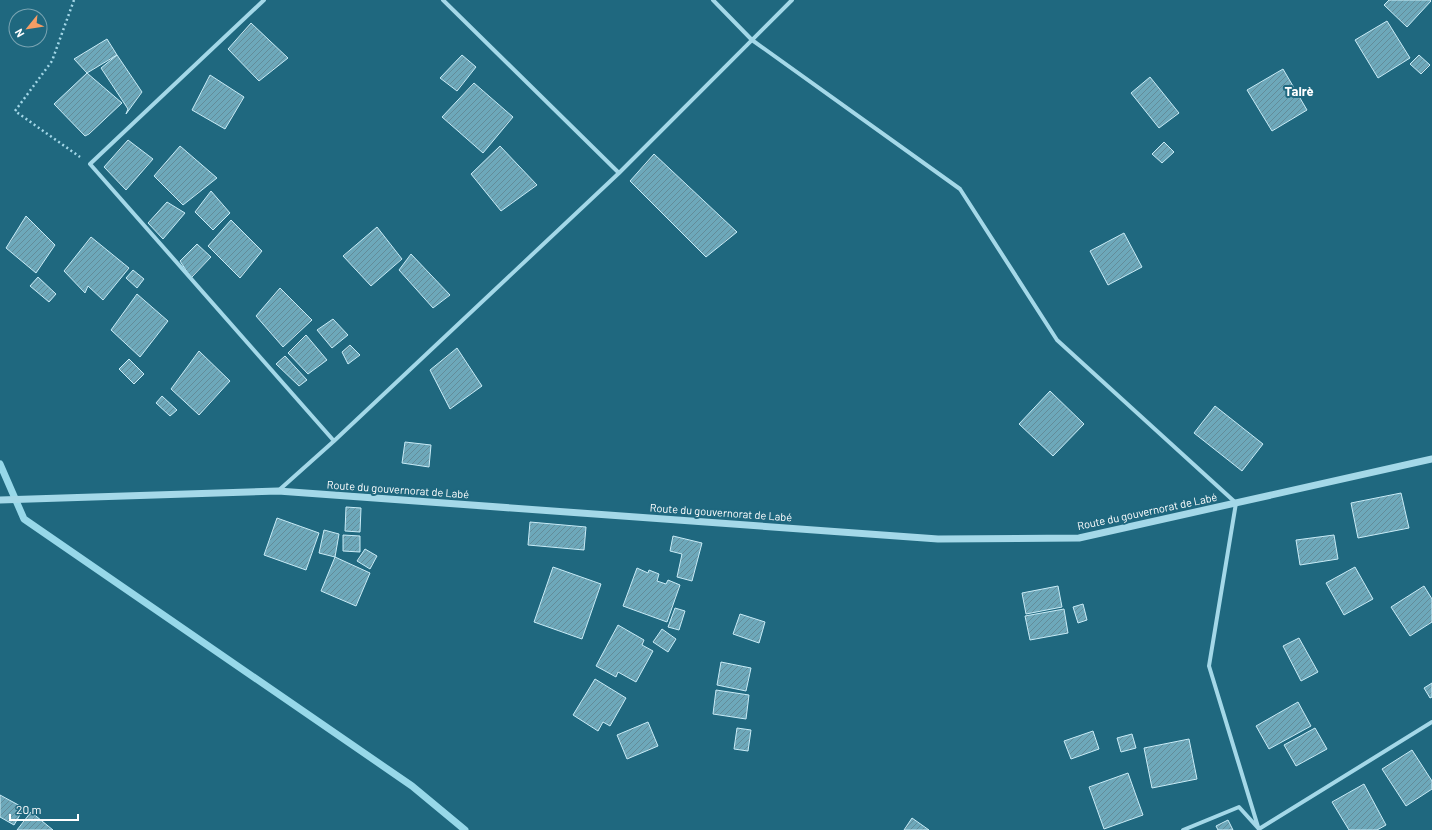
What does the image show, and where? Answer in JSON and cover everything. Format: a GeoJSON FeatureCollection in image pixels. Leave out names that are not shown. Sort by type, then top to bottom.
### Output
{"type":"FeatureCollection","features":[{"type":"Feature","properties":{"kind":"street"},"geometry":{"type":"LineString","coordinates":[[264,0],[90,164],[334,441]]}},
{"type":"Feature","properties":{"kind":"street"},"geometry":{"type":"LineString","coordinates":[[443,0],[619,173]]}},
{"type":"Feature","properties":{"kind":"street"},"geometry":{"type":"LineString","coordinates":[[714,0],[752,40],[960,189],[1057,340],[1236,503],[1209,666],[1259,830]]}},
{"type":"Feature","properties":{"kind":"street"},"geometry":{"type":"LineString","coordinates":[[278,491],[334,441],[619,173],[792,0]]}},
{"type":"Feature","properties":{"kind":"street","name":"Route du gouvernorat de Labé"},"geometry":{"type":"LineString","coordinates":[[0,500],[278,491],[938,539],[1079,538],[1432,459]]}},
{"type":"Feature","properties":{"kind":"street"},"geometry":{"type":"LineString","coordinates":[[1259,830],[1432,722]]}},
{"type":"Feature","properties":{"kind":"street"},"geometry":{"type":"LineString","coordinates":[[1183,830],[1239,806],[1259,830]]}},
{"type":"Feature","properties":{"kind":"path"},"geometry":{"type":"LineString","coordinates":[[74,0],[52,61],[15,111],[90,164]]}},
{"type":"Feature","properties":{"kind":"building"},"geometry":{"type":"Polygon","coordinates":[[[1389,0],[1431,1],[1407,27],[1384,5],[1389,0]]]}},
{"type":"Feature","properties":{"kind":"building"},"geometry":{"type":"Polygon","coordinates":[[[1387,21],[1410,58],[1378,78],[1355,40],[1387,21]]]}},
{"type":"Feature","properties":{"kind":"building"},"geometry":{"type":"Polygon","coordinates":[[[251,23],[288,58],[259,81],[228,49],[251,23]]]}},
{"type":"Feature","properties":{"kind":"building"},"geometry":{"type":"Polygon","coordinates":[[[107,39],[117,55],[87,73],[74,59],[107,39]]]}},
{"type":"Feature","properties":{"kind":"building"},"geometry":{"type":"Polygon","coordinates":[[[117,55],[142,92],[126,114],[128,109],[101,68],[117,55]]]}},
{"type":"Feature","properties":{"kind":"building"},"geometry":{"type":"Polygon","coordinates":[[[462,55],[476,67],[457,91],[440,78],[462,55]]]}},
{"type":"Feature","properties":{"kind":"building"},"geometry":{"type":"Polygon","coordinates":[[[1419,55],[1430,65],[1421,74],[1410,64],[1419,55]]]}},
{"type":"Feature","properties":{"kind":"building"},"geometry":{"type":"Polygon","coordinates":[[[1283,69],[1307,110],[1272,131],[1247,90],[1283,69]]]}},
{"type":"Feature","properties":{"kind":"building"},"geometry":{"type":"Polygon","coordinates":[[[87,73],[122,103],[85,136],[54,104],[87,73]]]}},
{"type":"Feature","properties":{"kind":"building"},"geometry":{"type":"Polygon","coordinates":[[[210,75],[244,97],[225,129],[192,110],[210,75]]]}},
{"type":"Feature","properties":{"kind":"building"},"geometry":{"type":"Polygon","coordinates":[[[1150,77],[1179,113],[1159,128],[1131,93],[1150,77]]]}},
{"type":"Feature","properties":{"kind":"building"},"geometry":{"type":"Polygon","coordinates":[[[474,83],[513,117],[483,153],[442,117],[474,83]]]}},
{"type":"Feature","properties":{"kind":"building"},"geometry":{"type":"Polygon","coordinates":[[[128,140],[153,159],[126,190],[104,167],[128,140]]]}},
{"type":"Feature","properties":{"kind":"building"},"geometry":{"type":"Polygon","coordinates":[[[1164,142],[1174,152],[1162,163],[1152,154],[1164,142]]]}},
{"type":"Feature","properties":{"kind":"building"},"geometry":{"type":"Polygon","coordinates":[[[180,146],[217,178],[183,205],[154,176],[180,146]]]}},
{"type":"Feature","properties":{"kind":"building"},"geometry":{"type":"Polygon","coordinates":[[[500,146],[537,185],[501,211],[471,174],[500,146]]]}},
{"type":"Feature","properties":{"kind":"building"},"geometry":{"type":"Polygon","coordinates":[[[654,154],[737,232],[706,257],[630,181],[654,154]]]}},
{"type":"Feature","properties":{"kind":"building"},"geometry":{"type":"Polygon","coordinates":[[[211,191],[230,213],[213,230],[195,212],[211,191]]]}},
{"type":"Feature","properties":{"kind":"building"},"geometry":{"type":"Polygon","coordinates":[[[167,202],[185,213],[163,239],[148,223],[167,202]]]}},
{"type":"Feature","properties":{"kind":"building"},"geometry":{"type":"Polygon","coordinates":[[[26,216],[55,245],[36,273],[6,248],[26,216]]]}},
{"type":"Feature","properties":{"kind":"building"},"geometry":{"type":"Polygon","coordinates":[[[231,220],[262,251],[240,278],[208,246],[231,220]]]}},
{"type":"Feature","properties":{"kind":"building"},"geometry":{"type":"Polygon","coordinates":[[[377,227],[402,259],[371,286],[343,256],[377,227]]]}},
{"type":"Feature","properties":{"kind":"building"},"geometry":{"type":"Polygon","coordinates":[[[1124,233],[1142,267],[1108,285],[1090,251],[1124,233]]]}},
{"type":"Feature","properties":{"kind":"building"},"geometry":{"type":"Polygon","coordinates":[[[91,237],[129,268],[103,300],[88,286],[85,293],[64,271],[91,237]]]}},
{"type":"Feature","properties":{"kind":"building"},"geometry":{"type":"Polygon","coordinates":[[[197,244],[211,257],[191,278],[180,261],[197,244]]]}},
{"type":"Feature","properties":{"kind":"building"},"geometry":{"type":"Polygon","coordinates":[[[411,254],[450,295],[433,308],[399,270],[411,254]]]}},
{"type":"Feature","properties":{"kind":"building"},"geometry":{"type":"Polygon","coordinates":[[[133,270],[144,279],[137,288],[126,278],[133,270]]]}},
{"type":"Feature","properties":{"kind":"building"},"geometry":{"type":"Polygon","coordinates":[[[38,277],[56,294],[49,302],[30,286],[38,277]]]}},
{"type":"Feature","properties":{"kind":"building"},"geometry":{"type":"Polygon","coordinates":[[[280,288],[312,320],[283,347],[256,316],[280,288]]]}},
{"type":"Feature","properties":{"kind":"building"},"geometry":{"type":"Polygon","coordinates":[[[137,294],[168,321],[140,357],[111,330],[137,294]]]}},
{"type":"Feature","properties":{"kind":"building"},"geometry":{"type":"Polygon","coordinates":[[[333,319],[348,335],[332,348],[317,330],[333,319]]]}},
{"type":"Feature","properties":{"kind":"building"},"geometry":{"type":"Polygon","coordinates":[[[306,335],[327,360],[308,374],[288,353],[306,335]]]}},
{"type":"Feature","properties":{"kind":"building"},"geometry":{"type":"Polygon","coordinates":[[[350,345],[360,355],[348,364],[342,352],[350,345]]]}},
{"type":"Feature","properties":{"kind":"building"},"geometry":{"type":"Polygon","coordinates":[[[457,348],[482,386],[450,409],[430,370],[457,348]]]}},
{"type":"Feature","properties":{"kind":"building"},"geometry":{"type":"Polygon","coordinates":[[[199,351],[230,381],[199,415],[171,389],[199,351]]]}},
{"type":"Feature","properties":{"kind":"building"},"geometry":{"type":"Polygon","coordinates":[[[285,356],[307,380],[299,386],[276,364],[285,356]]]}},
{"type":"Feature","properties":{"kind":"building"},"geometry":{"type":"Polygon","coordinates":[[[129,359],[144,374],[134,384],[119,369],[129,359]]]}},
{"type":"Feature","properties":{"kind":"building"},"geometry":{"type":"Polygon","coordinates":[[[1050,391],[1084,424],[1053,456],[1019,424],[1050,391]]]}},
{"type":"Feature","properties":{"kind":"building"},"geometry":{"type":"Polygon","coordinates":[[[162,396],[177,410],[170,416],[156,403],[162,396]]]}},
{"type":"Feature","properties":{"kind":"building"},"geometry":{"type":"Polygon","coordinates":[[[1215,406],[1263,444],[1242,471],[1194,433],[1215,406]]]}},
{"type":"Feature","properties":{"kind":"building"},"geometry":{"type":"Polygon","coordinates":[[[405,442],[431,445],[429,467],[402,463],[405,442]]]}},
{"type":"Feature","properties":{"kind":"building"},"geometry":{"type":"Polygon","coordinates":[[[1401,493],[1409,528],[1358,538],[1351,503],[1401,493]]]}},
{"type":"Feature","properties":{"kind":"building"},"geometry":{"type":"Polygon","coordinates":[[[346,507],[361,508],[360,532],[345,531],[346,507]]]}},
{"type":"Feature","properties":{"kind":"building"},"geometry":{"type":"Polygon","coordinates":[[[277,518],[319,533],[306,570],[264,555],[277,518]]]}},
{"type":"Feature","properties":{"kind":"building"},"geometry":{"type":"Polygon","coordinates":[[[530,522],[586,527],[584,550],[528,545],[530,522]]]}},
{"type":"Feature","properties":{"kind":"building"},"geometry":{"type":"Polygon","coordinates":[[[324,530],[339,534],[335,557],[319,553],[324,530]]]}},
{"type":"Feature","properties":{"kind":"building"},"geometry":{"type":"Polygon","coordinates":[[[343,535],[360,536],[360,552],[343,551],[343,535]]]}},
{"type":"Feature","properties":{"kind":"building"},"geometry":{"type":"Polygon","coordinates":[[[1334,535],[1338,559],[1300,565],[1296,540],[1334,535]]]}},
{"type":"Feature","properties":{"kind":"building"},"geometry":{"type":"Polygon","coordinates":[[[673,536],[702,543],[692,581],[677,577],[682,554],[670,551],[673,536]]]}},
{"type":"Feature","properties":{"kind":"building"},"geometry":{"type":"Polygon","coordinates":[[[365,549],[377,556],[370,569],[357,561],[365,549]]]}},
{"type":"Feature","properties":{"kind":"building"},"geometry":{"type":"Polygon","coordinates":[[[335,557],[370,573],[356,606],[321,591],[335,557]]]}},
{"type":"Feature","properties":{"kind":"building"},"geometry":{"type":"Polygon","coordinates":[[[553,567],[601,584],[582,639],[534,622],[553,567]]]}},
{"type":"Feature","properties":{"kind":"building"},"geometry":{"type":"Polygon","coordinates":[[[1355,567],[1373,599],[1344,615],[1326,583],[1355,567]]]}},
{"type":"Feature","properties":{"kind":"building"},"geometry":{"type":"Polygon","coordinates":[[[637,568],[648,573],[649,570],[659,574],[657,581],[666,584],[668,580],[680,585],[667,622],[623,606],[637,568]]]}},
{"type":"Feature","properties":{"kind":"building"},"geometry":{"type":"Polygon","coordinates":[[[1058,586],[1062,607],[1026,614],[1022,593],[1058,586]]]}},
{"type":"Feature","properties":{"kind":"building"},"geometry":{"type":"Polygon","coordinates":[[[1424,586],[1432,599],[1432,622],[1410,636],[1391,607],[1424,586]]]}},
{"type":"Feature","properties":{"kind":"building"},"geometry":{"type":"Polygon","coordinates":[[[1083,604],[1087,620],[1078,623],[1073,607],[1083,604]]]}},
{"type":"Feature","properties":{"kind":"building"},"geometry":{"type":"Polygon","coordinates":[[[675,608],[685,611],[679,630],[668,627],[675,608]]]}},
{"type":"Feature","properties":{"kind":"building"},"geometry":{"type":"Polygon","coordinates":[[[1064,609],[1068,633],[1030,640],[1025,616],[1064,609]]]}},
{"type":"Feature","properties":{"kind":"building"},"geometry":{"type":"Polygon","coordinates":[[[740,614],[765,622],[759,643],[733,634],[740,614]]]}},
{"type":"Feature","properties":{"kind":"building"},"geometry":{"type":"Polygon","coordinates":[[[618,625],[644,640],[642,645],[653,651],[636,682],[618,672],[616,677],[596,666],[618,625]]]}},
{"type":"Feature","properties":{"kind":"building"},"geometry":{"type":"Polygon","coordinates":[[[662,629],[676,639],[668,652],[653,642],[662,629]]]}},
{"type":"Feature","properties":{"kind":"building"},"geometry":{"type":"Polygon","coordinates":[[[1299,638],[1318,672],[1301,681],[1283,646],[1299,638]]]}},
{"type":"Feature","properties":{"kind":"building"},"geometry":{"type":"Polygon","coordinates":[[[721,662],[751,668],[746,691],[717,685],[721,662]]]}},
{"type":"Feature","properties":{"kind":"building"},"geometry":{"type":"Polygon","coordinates":[[[595,679],[626,698],[610,726],[603,722],[598,731],[573,715],[595,679]]]}},
{"type":"Feature","properties":{"kind":"building"},"geometry":{"type":"Polygon","coordinates":[[[1432,683],[1432,697],[1430,698],[1424,688],[1432,683]]]}},
{"type":"Feature","properties":{"kind":"building"},"geometry":{"type":"Polygon","coordinates":[[[716,690],[749,695],[746,719],[713,714],[716,690]]]}},
{"type":"Feature","properties":{"kind":"building"},"geometry":{"type":"Polygon","coordinates":[[[1298,702],[1311,726],[1269,749],[1256,726],[1298,702]]]}},
{"type":"Feature","properties":{"kind":"building"},"geometry":{"type":"Polygon","coordinates":[[[648,722],[658,746],[627,759],[617,735],[648,722]]]}},
{"type":"Feature","properties":{"kind":"building"},"geometry":{"type":"Polygon","coordinates":[[[737,728],[751,730],[748,751],[734,749],[737,728]]]}},
{"type":"Feature","properties":{"kind":"building"},"geometry":{"type":"Polygon","coordinates":[[[1315,728],[1327,749],[1296,766],[1284,745],[1315,728]]]}},
{"type":"Feature","properties":{"kind":"building"},"geometry":{"type":"Polygon","coordinates":[[[1093,731],[1099,749],[1071,759],[1064,741],[1093,731]]]}},
{"type":"Feature","properties":{"kind":"building"},"geometry":{"type":"Polygon","coordinates":[[[1132,734],[1136,748],[1121,752],[1117,738],[1132,734]]]}},
{"type":"Feature","properties":{"kind":"building"},"geometry":{"type":"Polygon","coordinates":[[[1189,739],[1197,779],[1152,788],[1144,748],[1189,739]]]}},
{"type":"Feature","properties":{"kind":"building"},"geometry":{"type":"Polygon","coordinates":[[[1412,750],[1432,781],[1432,789],[1406,806],[1382,769],[1412,750]]]}},
{"type":"Feature","properties":{"kind":"building"},"geometry":{"type":"Polygon","coordinates":[[[1128,773],[1143,815],[1104,829],[1089,787],[1128,773]]]}},
{"type":"Feature","properties":{"kind":"building"},"geometry":{"type":"Polygon","coordinates":[[[1364,784],[1386,825],[1377,830],[1349,830],[1332,802],[1364,784]]]}},
{"type":"Feature","properties":{"kind":"building"},"geometry":{"type":"Polygon","coordinates":[[[0,795],[24,808],[14,825],[0,817],[0,795]]]}},
{"type":"Feature","properties":{"kind":"building"},"geometry":{"type":"Polygon","coordinates":[[[31,812],[53,830],[17,830],[31,812]]]}},
{"type":"Feature","properties":{"kind":"building"},"geometry":{"type":"Polygon","coordinates":[[[912,818],[929,830],[904,830],[912,818]]]}},
{"type":"Feature","properties":{"kind":"building"},"geometry":{"type":"Polygon","coordinates":[[[1228,820],[1233,830],[1218,830],[1216,826],[1228,820]]]}},
{"type":"Feature","properties":{"kind":"waterway"},"geometry":{"type":"LineString","coordinates":[[0,464],[24,519],[412,786],[465,830]]}},
{"type":"Feature","properties":{"kind":"district","name":"Tairè"},"geometry":{"type":"Point","coordinates":[1299,91]}}]}
